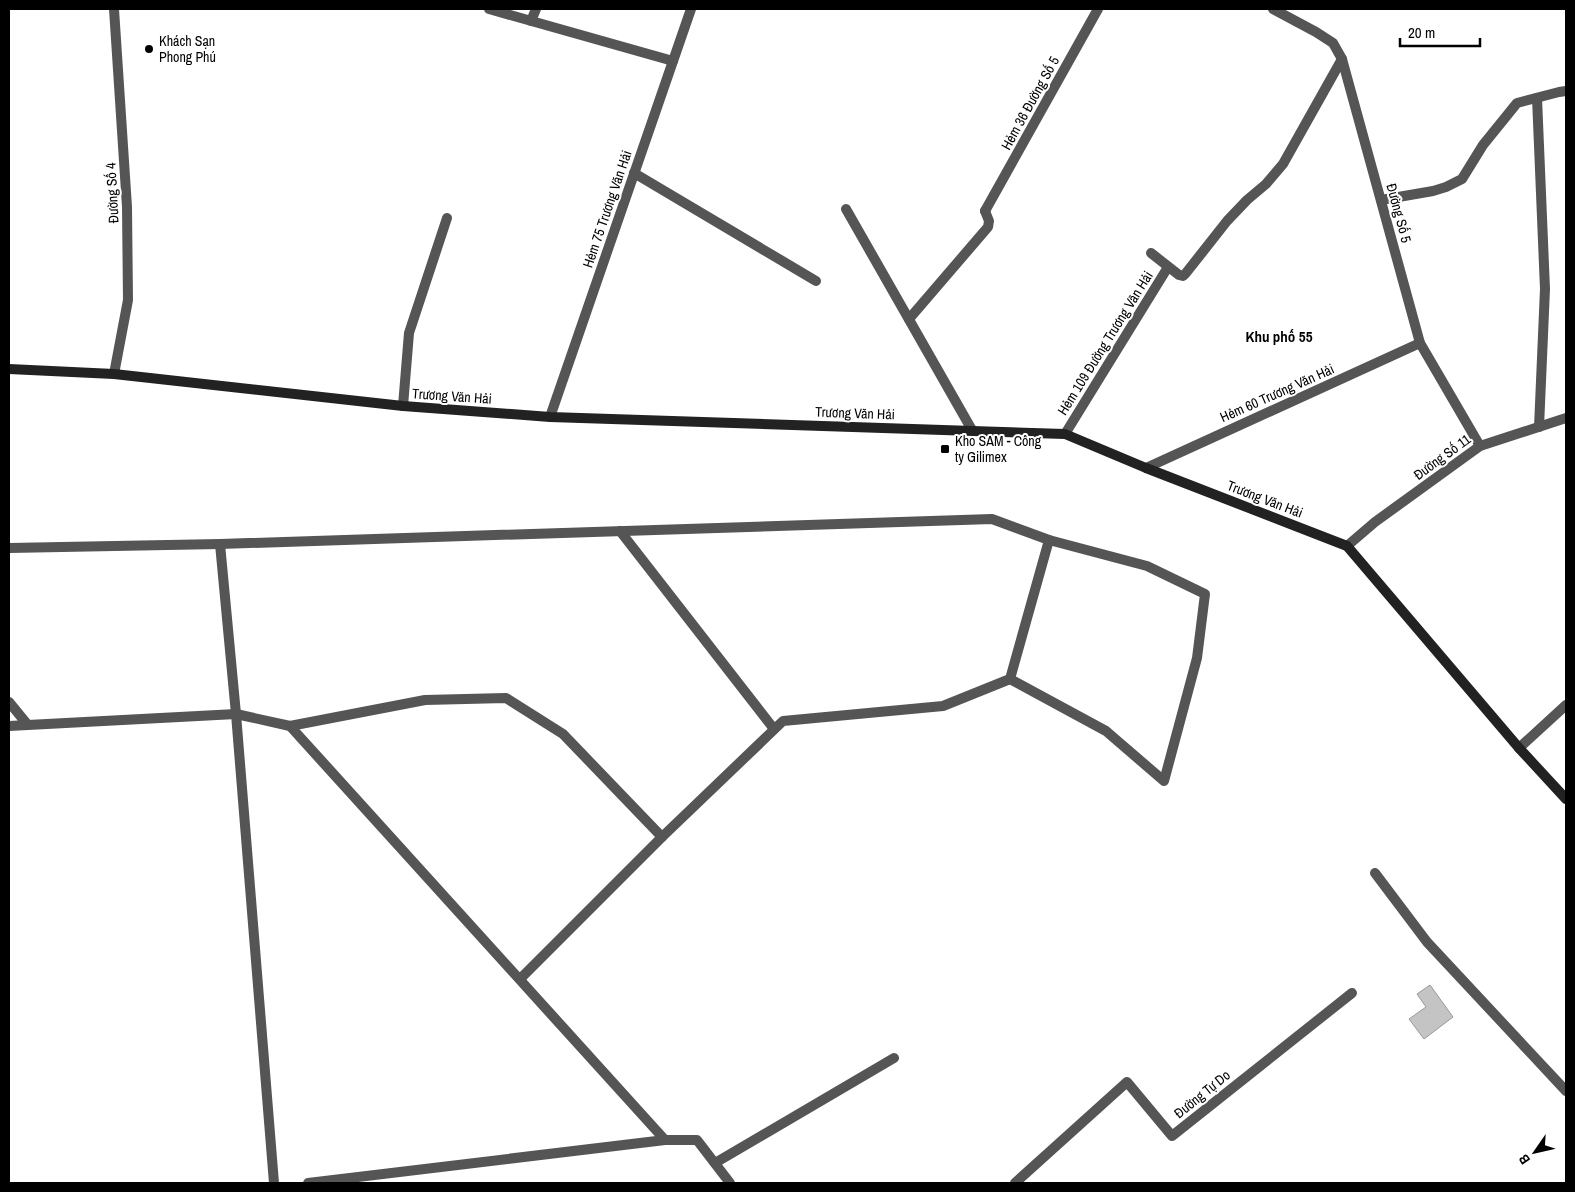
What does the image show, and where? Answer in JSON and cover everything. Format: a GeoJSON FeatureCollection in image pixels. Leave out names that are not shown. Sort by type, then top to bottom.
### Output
{"type":"FeatureCollection","features":[{"type":"Feature","properties":{"kind":"street","name":"Đường Số 4"},"geometry":{"type":"LineString","coordinates":[[114,9],[127,207],[128,300],[114,374]]}},
{"type":"Feature","properties":{"kind":"street"},"geometry":{"type":"LineString","coordinates":[[489,9],[673,61]]}},
{"type":"Feature","properties":{"kind":"street"},"geometry":{"type":"LineString","coordinates":[[531,21],[536,9]]}},
{"type":"Feature","properties":{"kind":"street","name":"Hẻm 75 Trương Văn Hải"},"geometry":{"type":"LineString","coordinates":[[550,417],[691,9]]}},
{"type":"Feature","properties":{"kind":"street","name":"Hẻm 36 Đường Số 5"},"geometry":{"type":"LineString","coordinates":[[909,319],[988,227],[989,222],[985,211],[1098,9]]}},
{"type":"Feature","properties":{"kind":"street","name":"Đường Số 5"},"geometry":{"type":"LineString","coordinates":[[1273,9],[1333,43],[1342,59],[1420,344],[1480,446]]}},
{"type":"Feature","properties":{"kind":"street"},"geometry":{"type":"LineString","coordinates":[[1151,253],[1178,275],[1183,276],[1227,221],[1266,184],[1283,164],[1342,59]]}},
{"type":"Feature","properties":{"kind":"street"},"geometry":{"type":"LineString","coordinates":[[1381,200],[1433,191],[1462,179],[1483,145],[1517,103],[1566,91]]}},
{"type":"Feature","properties":{"kind":"street"},"geometry":{"type":"LineString","coordinates":[[1537,98],[1545,289],[1539,427]]}},
{"type":"Feature","properties":{"kind":"street"},"geometry":{"type":"LineString","coordinates":[[634,172],[816,281]]}},
{"type":"Feature","properties":{"kind":"street"},"geometry":{"type":"LineString","coordinates":[[846,209],[972,430]]}},
{"type":"Feature","properties":{"kind":"street"},"geometry":{"type":"LineString","coordinates":[[403,406],[409,333],[447,218]]}},
{"type":"Feature","properties":{"kind":"street","name":"Hẻm 109 Đường Trương Văn Hải"},"geometry":{"type":"LineString","coordinates":[[1065,434],[1168,267]]}},
{"type":"Feature","properties":{"kind":"street","name":"Hẻm 60 Trương Văn Hải"},"geometry":{"type":"LineString","coordinates":[[1146,468],[1420,344]]}},
{"type":"Feature","properties":{"kind":"street","name":"Trương Văn Hải"},"geometry":{"type":"LineString","coordinates":[[9,369],[114,374],[403,406],[550,417],[1065,434],[1146,468],[1348,546],[1519,748],[1566,799]]}},
{"type":"Feature","properties":{"kind":"street","name":"Đường Số 11"},"geometry":{"type":"LineString","coordinates":[[1348,546],[1375,522],[1480,446],[1566,418]]}},
{"type":"Feature","properties":{"kind":"street"},"geometry":{"type":"LineString","coordinates":[[9,548],[220,544],[992,519],[1049,540],[1147,566],[1205,594],[1196,658],[1164,781],[1106,731],[1010,679]]}},
{"type":"Feature","properties":{"kind":"street"},"geometry":{"type":"LineString","coordinates":[[620,531],[774,729]]}},
{"type":"Feature","properties":{"kind":"street"},"geometry":{"type":"LineString","coordinates":[[1010,679],[1049,540]]}},
{"type":"Feature","properties":{"kind":"street"},"geometry":{"type":"LineString","coordinates":[[220,544],[236,714],[274,1183]]}},
{"type":"Feature","properties":{"kind":"street"},"geometry":{"type":"LineString","coordinates":[[520,979],[662,837],[783,721],[943,706],[1010,679]]}},
{"type":"Feature","properties":{"kind":"street"},"geometry":{"type":"LineString","coordinates":[[9,726],[236,714],[290,726],[425,700],[506,698],[563,734],[662,837]]}},
{"type":"Feature","properties":{"kind":"street"},"geometry":{"type":"LineString","coordinates":[[9,702],[28,724]]}},
{"type":"Feature","properties":{"kind":"street"},"geometry":{"type":"LineString","coordinates":[[1519,748],[1566,705]]}},
{"type":"Feature","properties":{"kind":"street"},"geometry":{"type":"LineString","coordinates":[[290,726],[666,1140]]}},
{"type":"Feature","properties":{"kind":"street"},"geometry":{"type":"LineString","coordinates":[[1375,874],[1427,942],[1566,1091]]}},
{"type":"Feature","properties":{"kind":"street","name":"Đường Tự Do"},"geometry":{"type":"LineString","coordinates":[[1015,1183],[1127,1082],[1172,1136],[1352,993]]}},
{"type":"Feature","properties":{"kind":"street"},"geometry":{"type":"LineString","coordinates":[[714,1163],[894,1058]]}},
{"type":"Feature","properties":{"kind":"street"},"geometry":{"type":"LineString","coordinates":[[308,1183],[666,1140],[697,1140],[730,1183]]}},
{"type":"Feature","properties":{"kind":"building"},"geometry":{"type":"Polygon","coordinates":[[[1430,985],[1453,1017],[1424,1039],[1409,1019],[1426,1007],[1417,994],[1430,985]]]}},
{"type":"Feature","properties":{"kind":"place","name":"Khách Sạn Phong Phú"},"geometry":{"type":"Point","coordinates":[149,49]}},
{"type":"Feature","properties":{"kind":"place","name":"Kho SAM - Công ty Gilimex"},"geometry":{"type":"Point","coordinates":[945,449]}},
{"type":"Feature","properties":{"kind":"district","name":"Khu phố 55"},"geometry":{"type":"Point","coordinates":[1279,337]}}]}
